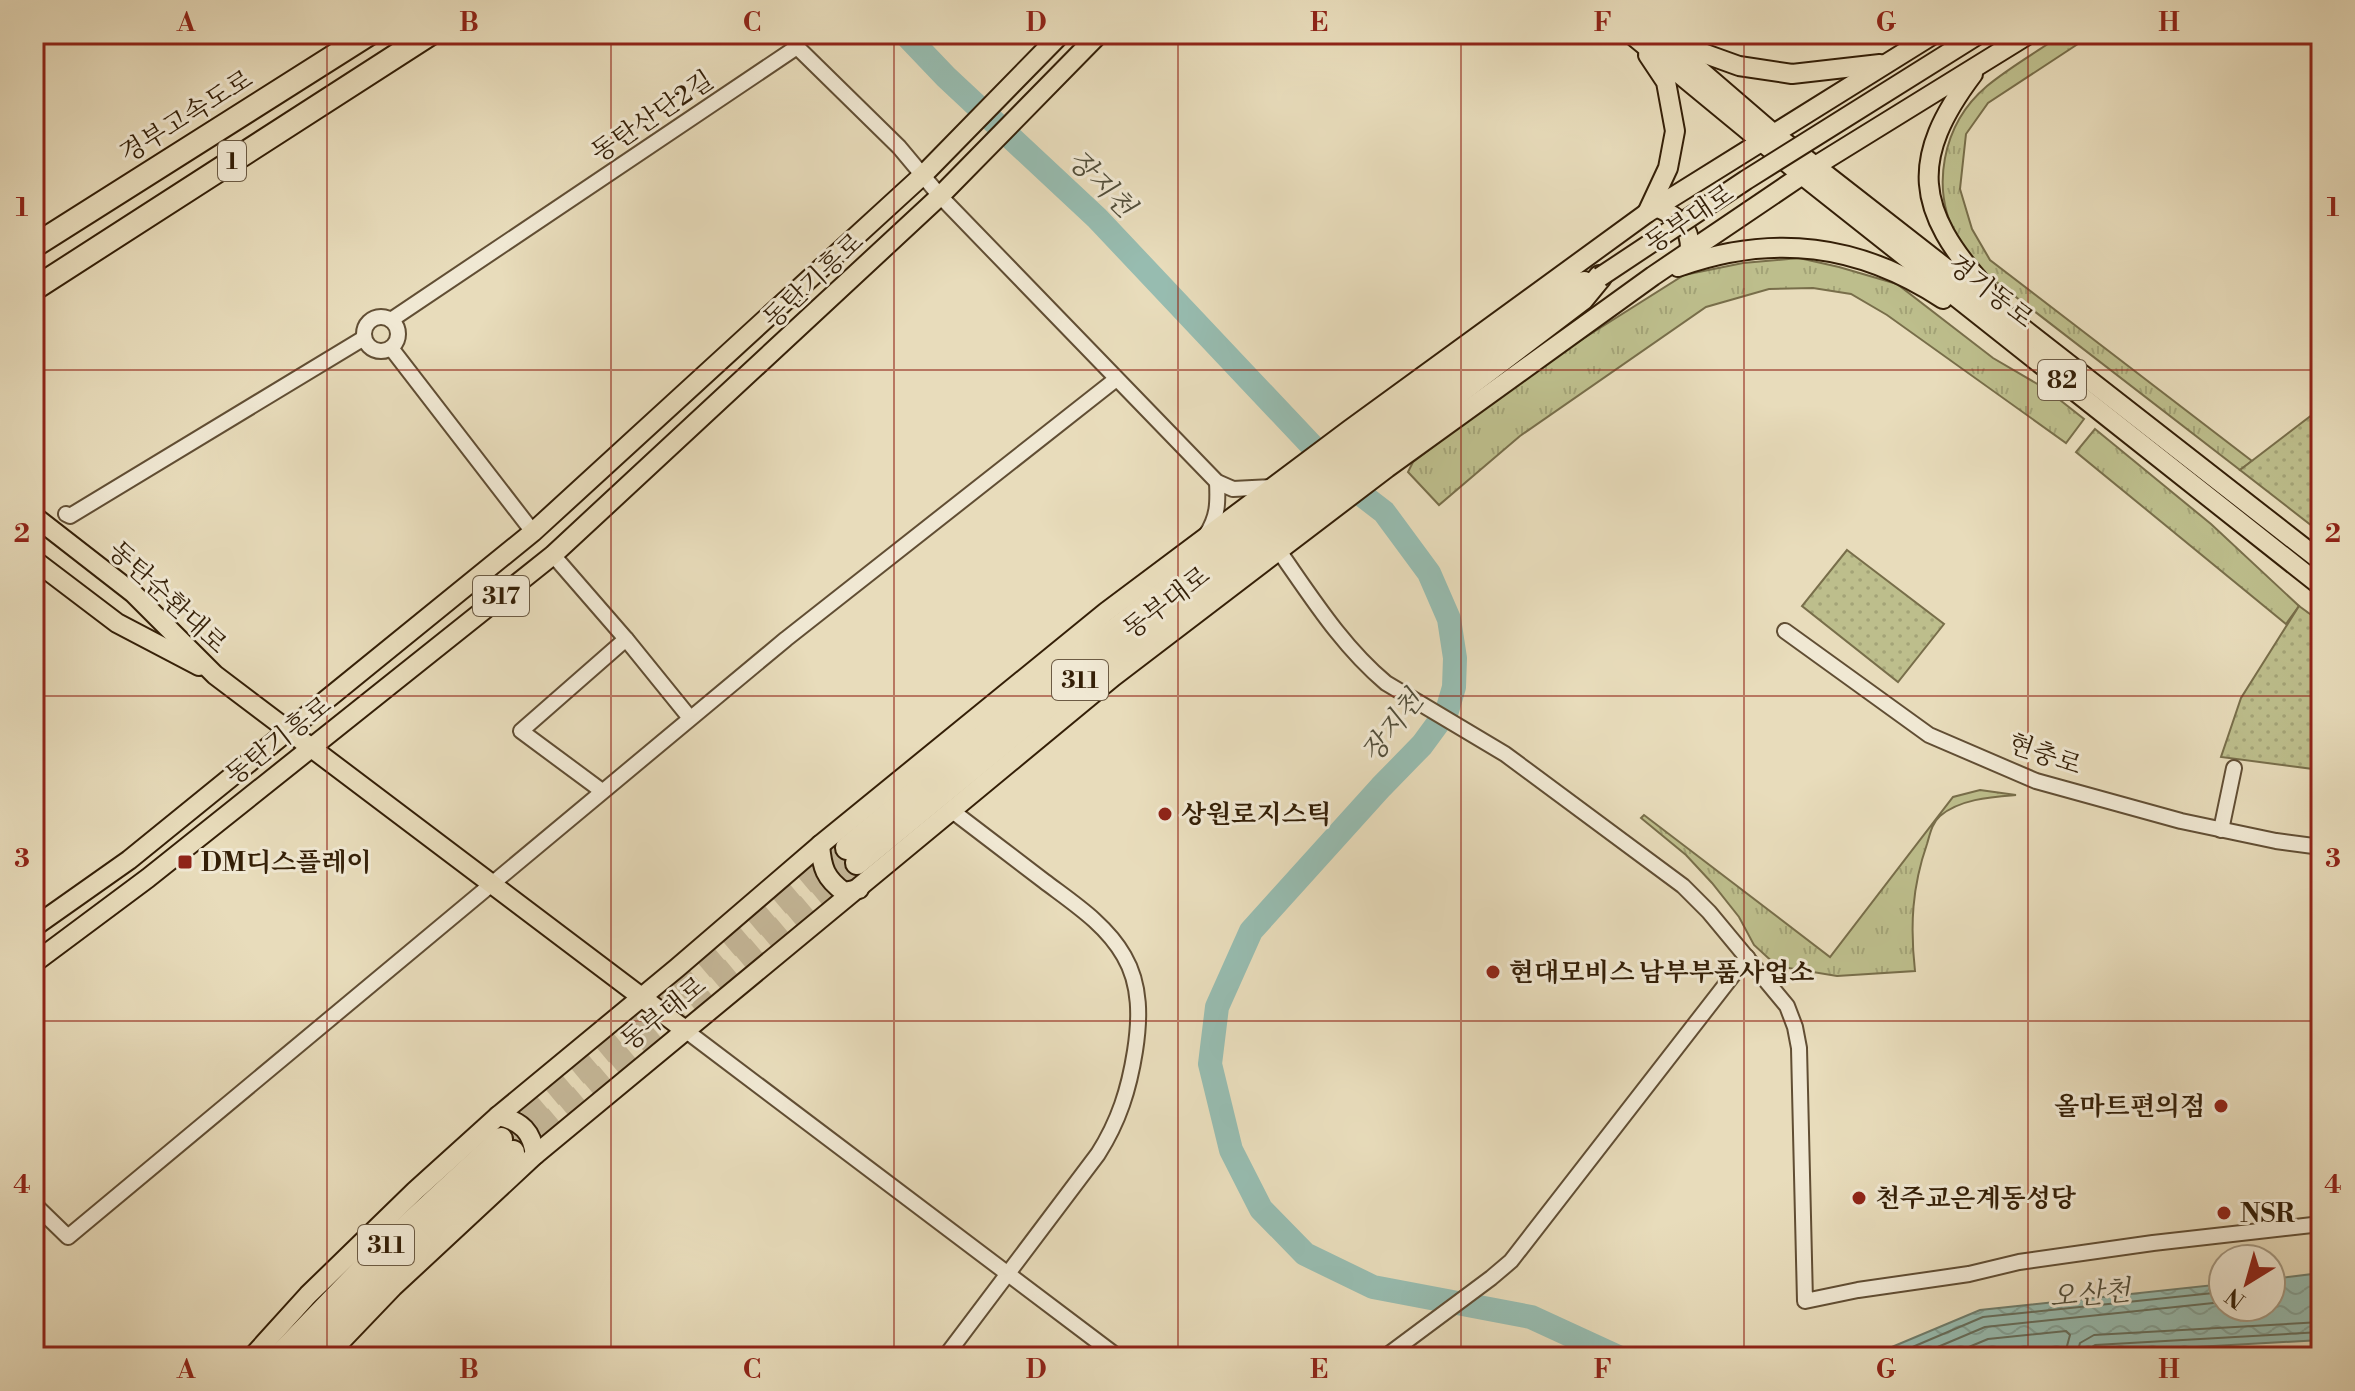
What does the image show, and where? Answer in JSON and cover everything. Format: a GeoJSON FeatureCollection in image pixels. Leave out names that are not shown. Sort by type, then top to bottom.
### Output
{"type":"FeatureCollection","features":[{"type":"Feature","properties":{"kind":"highway","name":"경부고속도로"},"geometry":{"type":"LineString","coordinates":[[34,246],[369,34]]}},
{"type":"Feature","properties":{"kind":"highway","name":"1"},"geometry":{"type":"LineString","coordinates":[[34,289],[430,34]]}},
{"type":"Feature","properties":{"kind":"highway","name":"동부대로"},"geometry":{"type":"LineString","coordinates":[[852,855],[1076,683],[1298,495],[1582,299],[1600,277]]}},
{"type":"Feature","properties":{"kind":"highway","name":"동부대로"},"geometry":{"type":"LineString","coordinates":[[278,1357],[381,1250],[512,1141]]}},
{"type":"Feature","properties":{"kind":"highway","name":"동부대로"},"geometry":{"type":"LineString","coordinates":[[303,1357],[512,1141]]}},
{"type":"Feature","properties":{"kind":"main road","name":"동탄기흥로"},"geometry":{"type":"LineString","coordinates":[[34,927],[129,860],[533,532],[923,175],[1061,34]]}},
{"type":"Feature","properties":{"kind":"main road","name":"동탄기흥로"},"geometry":{"type":"LineString","coordinates":[[34,963],[148,878],[553,555],[940,196],[1099,34]]}},
{"type":"Feature","properties":{"kind":"main road","name":"동부대로"},"geometry":{"type":"LineString","coordinates":[[1368,449],[1652,210],[1934,34]]}},
{"type":"Feature","properties":{"kind":"main road","name":"동부대로"},"geometry":{"type":"LineString","coordinates":[[1600,277],[1746,180],[1979,34]]}},
{"type":"Feature","properties":{"kind":"main road","name":"동부대로"},"geometry":{"type":"LineString","coordinates":[[326,1357],[393,1287],[512,1141],[642,997],[820,845],[1106,612],[1201,542],[1298,495],[1653,276],[1809,170],[2029,34]]}},
{"type":"Feature","properties":{"kind":"main road"},"geometry":{"type":"LineString","coordinates":[[1661,36],[1739,66],[1792,74],[1892,61],[1900,80],[1913,94],[1924,99]]}},
{"type":"Feature","properties":{"kind":"main road","name":"경기동로"},"geometry":{"type":"LineString","coordinates":[[1661,36],[1768,138]]}},
{"type":"Feature","properties":{"kind":"main road"},"geometry":{"type":"LineString","coordinates":[[1634,37],[1666,82],[1675,131],[1668,168],[1652,210],[1679,219],[1686,229],[1690,251]]}},
{"type":"Feature","properties":{"kind":"main road","name":"경기동로"},"geometry":{"type":"LineString","coordinates":[[1634,37],[2020,325],[2321,561]]}},
{"type":"Feature","properties":{"kind":"main road"},"geometry":{"type":"LineString","coordinates":[[1980,64],[1941,120],[1930,154],[1929,192],[1935,216],[1967,267],[2020,325]]}},
{"type":"Feature","properties":{"kind":"main road","name":"경기동로"},"geometry":{"type":"LineString","coordinates":[[1809,170],[2058,378],[2321,586]]}},
{"type":"Feature","properties":{"kind":"main road"},"geometry":{"type":"LineString","coordinates":[[1653,276],[1700,259],[1764,248],[1816,249],[1854,256],[1904,275],[2058,378]]}},
{"type":"Feature","properties":{"kind":"main road","name":"동부대로"},"geometry":{"type":"LineString","coordinates":[[252,1357],[308,1295],[415,1191],[512,1141],[685,1030],[1113,677],[1279,551],[1298,495]]}},
{"type":"Feature","properties":{"kind":"main road","name":"동탄순환대로"},"geometry":{"type":"LineString","coordinates":[[34,516],[133,593],[215,675]]}},
{"type":"Feature","properties":{"kind":"main road","name":"동탄순환대로"},"geometry":{"type":"LineString","coordinates":[[34,560],[117,623],[215,675]]}},
{"type":"Feature","properties":{"kind":"main road"},"geometry":{"type":"LineString","coordinates":[[215,675],[685,1030]]}},
{"type":"Feature","properties":{"kind":"main road"},"geometry":{"type":"LineString","coordinates":[[820,845],[823,870],[829,881],[844,892],[859,889]]}},
{"type":"Feature","properties":{"kind":"street"},"geometry":{"type":"LineString","coordinates":[[34,40],[44,34]]}},
{"type":"Feature","properties":{"kind":"street","name":"동탄산단2길"},"geometry":{"type":"LineString","coordinates":[[391,320],[797,47],[899,147],[940,196],[1217,482]]}},
{"type":"Feature","properties":{"kind":"street"},"geometry":{"type":"LineString","coordinates":[[382,317],[391,320],[398,332],[395,344],[385,351],[374,350],[364,338],[364,330],[371,320],[382,317]]}},
{"type":"Feature","properties":{"kind":"street"},"geometry":{"type":"LineString","coordinates":[[66,514],[70,516],[364,338]]}},
{"type":"Feature","properties":{"kind":"street"},"geometry":{"type":"LineString","coordinates":[[391,348],[533,532]]}},
{"type":"Feature","properties":{"kind":"street"},"geometry":{"type":"LineString","coordinates":[[34,1204],[68,1237],[690,718],[1115,380]]}},
{"type":"Feature","properties":{"kind":"street"},"geometry":{"type":"LineString","coordinates":[[1201,542],[1215,522],[1217,482],[1233,489],[1298,495]]}},
{"type":"Feature","properties":{"kind":"street"},"geometry":{"type":"LineString","coordinates":[[1279,551],[1339,636],[1386,683],[1476,736],[1683,886],[1709,912],[1787,1006],[1799,1048],[1805,1301],[1969,1274],[2019,1262],[2321,1224]]}},
{"type":"Feature","properties":{"kind":"street"},"geometry":{"type":"LineString","coordinates":[[553,555],[690,718]]}},
{"type":"Feature","properties":{"kind":"street","name":"현충로"},"geometry":{"type":"LineString","coordinates":[[1785,631],[1929,735],[2036,781],[2181,821],[2321,847]]}},
{"type":"Feature","properties":{"kind":"street"},"geometry":{"type":"LineString","coordinates":[[602,791],[521,731],[626,639]]}},
{"type":"Feature","properties":{"kind":"street"},"geometry":{"type":"LineString","coordinates":[[2221,830],[2234,768]]}},
{"type":"Feature","properties":{"kind":"street"},"geometry":{"type":"LineString","coordinates":[[945,1357],[1113,1131],[1131,1079],[1139,1026],[1138,1000],[1126,957],[1111,937],[1087,913],[951,810]]}},
{"type":"Feature","properties":{"kind":"street"},"geometry":{"type":"LineString","coordinates":[[1389,1354],[1511,1261],[1747,957]]}},
{"type":"Feature","properties":{"kind":"street"},"geometry":{"type":"LineString","coordinates":[[685,1030],[1118,1357]]}},
{"type":"Feature","properties":{"kind":"green space"},"geometry":{"type":"Polygon","coordinates":[[[2063,34],[2093,34],[1988,103],[1966,134],[1960,189],[1972,229],[1990,260],[2252,461],[2240,470],[1981,270],[1959,241],[1950,221],[1944,201],[1943,180],[1950,138],[1959,119],[1987,86],[2063,34]]]}},
{"type":"Feature","properties":{"kind":"green space"},"geometry":{"type":"Polygon","coordinates":[[[1799,258],[1897,284],[1993,358],[2046,389],[2084,419],[2066,443],[1887,315],[1851,294],[1813,288],[1769,289],[1706,307],[1520,436],[1439,505],[1408,472],[1413,462],[1535,369],[1684,275],[1743,263],[1799,258]]]}},
{"type":"Feature","properties":{"kind":"green space"},"geometry":{"type":"Polygon","coordinates":[[[2321,408],[2321,533],[2240,470],[2321,408]]]}},
{"type":"Feature","properties":{"kind":"green space"},"geometry":{"type":"Polygon","coordinates":[[[2095,429],[2211,524],[2299,606],[2286,624],[2076,452],[2095,429]]]}},
{"type":"Feature","properties":{"kind":"green space"},"geometry":{"type":"Polygon","coordinates":[[[1847,550],[1944,624],[1898,682],[1802,606],[1847,550]]]}},
{"type":"Feature","properties":{"kind":"green space"},"geometry":{"type":"Polygon","coordinates":[[[2299,606],[2321,622],[2321,770],[2221,757],[2241,698],[2299,606]]]}},
{"type":"Feature","properties":{"kind":"green space"},"geometry":{"type":"Polygon","coordinates":[[[1980,790],[2016,795],[1966,802],[1948,810],[1935,822],[1915,891],[1915,971],[1837,976],[1777,966],[1754,945],[1739,917],[1712,883],[1686,855],[1641,818],[1644,815],[1830,957],[1953,797],[1980,790]]]}},
{"type":"Feature","properties":{"kind":"water","name":"오산천"},"geometry":{"type":"Polygon","coordinates":[[[2321,1273],[2321,1340],[2072,1354],[2063,1357],[1868,1357],[1980,1310],[2207,1286],[2207,1323],[2287,1323],[2287,1277],[2321,1273]]]}},
{"type":"Feature","properties":{"kind":"waterway","name":"장지천"},"geometry":{"type":"LineString","coordinates":[[905,34],[946,77],[1097,218],[1349,485],[1384,512],[1429,573],[1449,619],[1455,658],[1454,687],[1447,711],[1422,745],[1251,931],[1217,1007],[1210,1064],[1231,1150],[1261,1209],[1305,1254],[1373,1287],[1531,1317],[1618,1357]]}},
{"type":"Feature","properties":{"kind":"tunnel"},"geometry":{"type":"LineString","coordinates":[[501,1139],[847,848]]}},
{"type":"Feature","properties":{"kind":"tunnel"},"geometry":{"type":"LineString","coordinates":[[513,1152],[857,863]]}},
{"type":"Feature","properties":{"kind":"place","name":"상원로지스틱"},"geometry":{"type":"Point","coordinates":[1165,814]}},
{"type":"Feature","properties":{"kind":"place","name":"DM디스플레이"},"geometry":{"type":"Point","coordinates":[185,862]}},
{"type":"Feature","properties":{"kind":"place","name":"현대모비스 남부부품사업소"},"geometry":{"type":"Point","coordinates":[1493,972]}},
{"type":"Feature","properties":{"kind":"place","name":"올마트편의점"},"geometry":{"type":"Point","coordinates":[2221,1106]}},
{"type":"Feature","properties":{"kind":"place","name":"천주교은계동성당"},"geometry":{"type":"Point","coordinates":[1859,1198]}},
{"type":"Feature","properties":{"kind":"place","name":"NSR"},"geometry":{"type":"Point","coordinates":[2224,1213]}}]}
